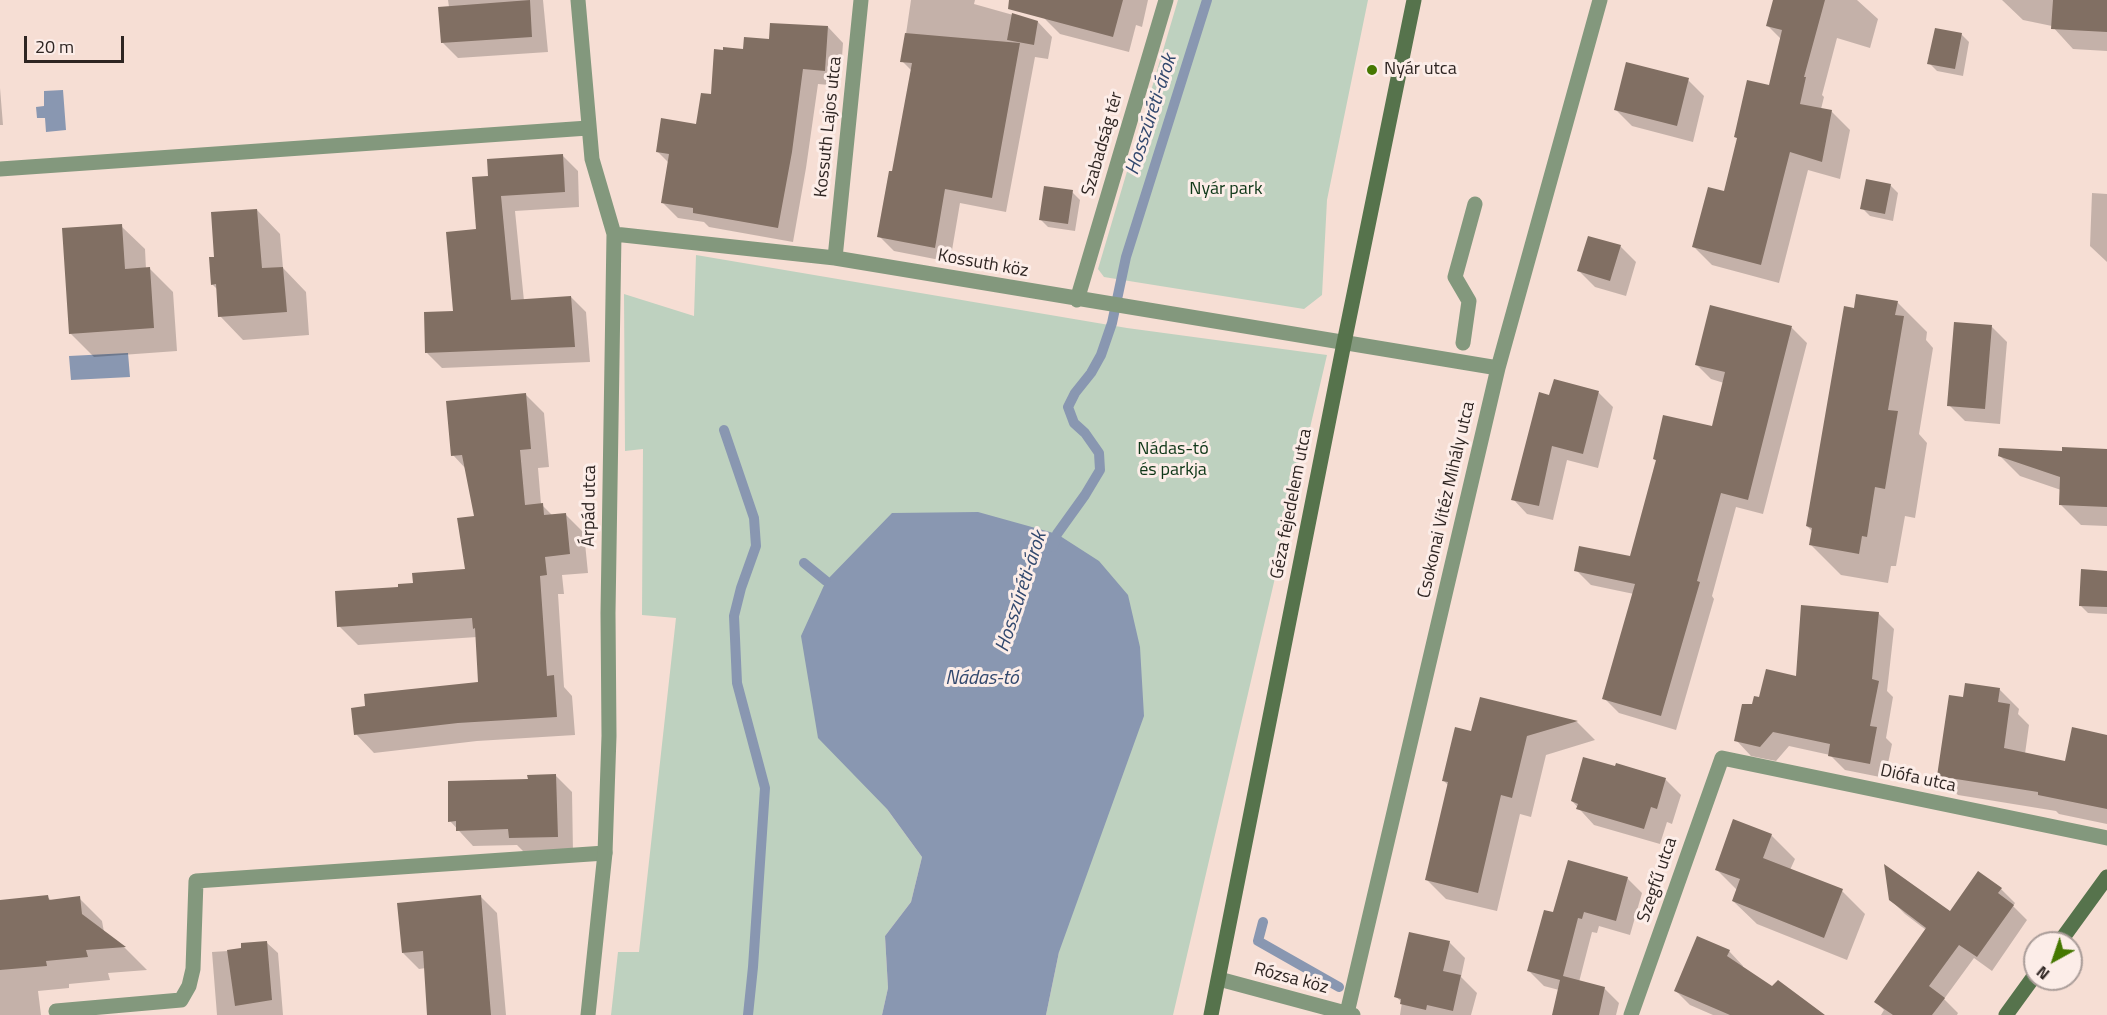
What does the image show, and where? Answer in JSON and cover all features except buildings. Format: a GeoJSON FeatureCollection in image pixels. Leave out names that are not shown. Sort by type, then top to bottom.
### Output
{"type":"FeatureCollection","features":[{"type":"Feature","properties":{"kind":"main road","name":"Géza fejedelem utca"},"geometry":{"type":"LineString","coordinates":[[1211,1015],[1414,0]]}},
{"type":"Feature","properties":{"kind":"main road"},"geometry":{"type":"LineString","coordinates":[[2068,931],[2107,877]]}},
{"type":"Feature","properties":{"kind":"main road"},"geometry":{"type":"LineString","coordinates":[[2006,1015],[2023,991]]}},
{"type":"Feature","properties":{"kind":"street","name":"Árpád utca"},"geometry":{"type":"LineString","coordinates":[[578,0],[592,159],[614,234],[608,613],[609,736],[605,853],[588,1015]]}},
{"type":"Feature","properties":{"kind":"street","name":"Kossuth Lajos utca"},"geometry":{"type":"LineString","coordinates":[[835,258],[861,0]]}},
{"type":"Feature","properties":{"kind":"street","name":"Szabadság tér"},"geometry":{"type":"LineString","coordinates":[[1084,301],[1166,0]]}},
{"type":"Feature","properties":{"kind":"street","name":"Csokonai Vitéz Mihály utca"},"geometry":{"type":"LineString","coordinates":[[1350,1014],[1498,368],[1600,0]]}},
{"type":"Feature","properties":{"kind":"street"},"geometry":{"type":"LineString","coordinates":[[0,169],[588,128]]}},
{"type":"Feature","properties":{"kind":"street"},"geometry":{"type":"LineString","coordinates":[[1463,343],[1469,301],[1455,277],[1475,204]]}},
{"type":"Feature","properties":{"kind":"street","name":"Kossuth köz"},"geometry":{"type":"LineString","coordinates":[[614,234],[835,258],[1498,368]]}},
{"type":"Feature","properties":{"kind":"street","name":"Diófa utca"},"geometry":{"type":"LineString","coordinates":[[1722,758],[2107,838]]}},
{"type":"Feature","properties":{"kind":"street","name":"Szegfű utca"},"geometry":{"type":"LineString","coordinates":[[1631,1015],[1722,758]]}},
{"type":"Feature","properties":{"kind":"street"},"geometry":{"type":"LineString","coordinates":[[56,1011],[181,1000],[189,986],[193,969],[196,881],[605,853]]}},
{"type":"Feature","properties":{"kind":"street","name":"Rózsa köz"},"geometry":{"type":"LineString","coordinates":[[1219,979],[1350,1014]]}},
{"type":"Feature","properties":{"kind":"green space","name":"Nyár park"},"geometry":{"type":"Polygon","coordinates":[[[1178,0],[1368,0],[1327,200],[1322,295],[1304,309],[1104,277],[1098,269],[1178,0]]]}},
{"type":"Feature","properties":{"kind":"green space","name":"Nádas-tó és parkja"},"geometry":{"type":"Polygon","coordinates":[[[696,255],[1127,328],[1327,355],[1173,1015],[1046,1015],[1059,952],[887,809],[922,857],[911,902],[885,936],[888,988],[882,1015],[611,1015],[618,952],[639,952],[676,618],[642,615],[643,449],[625,451],[624,294],[694,316],[696,255]]]}},
{"type":"Feature","properties":{"kind":"water"},"geometry":{"type":"Polygon","coordinates":[[[63,90],[66,130],[46,132],[45,118],[37,118],[36,107],[44,106],[44,91],[63,90]]]}},
{"type":"Feature","properties":{"kind":"water"},"geometry":{"type":"Polygon","coordinates":[[[128,353],[130,377],[71,380],[69,356],[128,353]]]}},
{"type":"Feature","properties":{"kind":"water","name":"Nádas-tó"},"geometry":{"type":"Polygon","coordinates":[[[978,512],[1057,534],[1099,561],[1128,595],[1140,647],[1144,716],[1059,952],[1046,1015],[882,1015],[888,988],[885,936],[911,902],[922,857],[887,809],[818,738],[801,636],[826,581],[892,513],[978,512]]]}},
{"type":"Feature","properties":{"kind":"waterway","name":"Hosszúréti-árok"},"geometry":{"type":"LineString","coordinates":[[1053,547],[1057,534],[1100,470],[1099,453],[1085,433],[1074,423],[1068,407],[1101,355],[1112,323],[1126,257],[1207,0]]}},
{"type":"Feature","properties":{"kind":"waterway"},"geometry":{"type":"LineString","coordinates":[[724,430],[754,518],[756,546],[734,616],[737,683],[765,788],[748,1015]]}},
{"type":"Feature","properties":{"kind":"waterway"},"geometry":{"type":"LineString","coordinates":[[804,563],[826,581]]}},
{"type":"Feature","properties":{"kind":"waterway"},"geometry":{"type":"LineString","coordinates":[[1263,922],[1258,941],[1339,987]]}},
{"type":"Feature","properties":{"kind":"place","name":"Nyár utca"},"geometry":{"type":"Point","coordinates":[1372,70]}}]}
